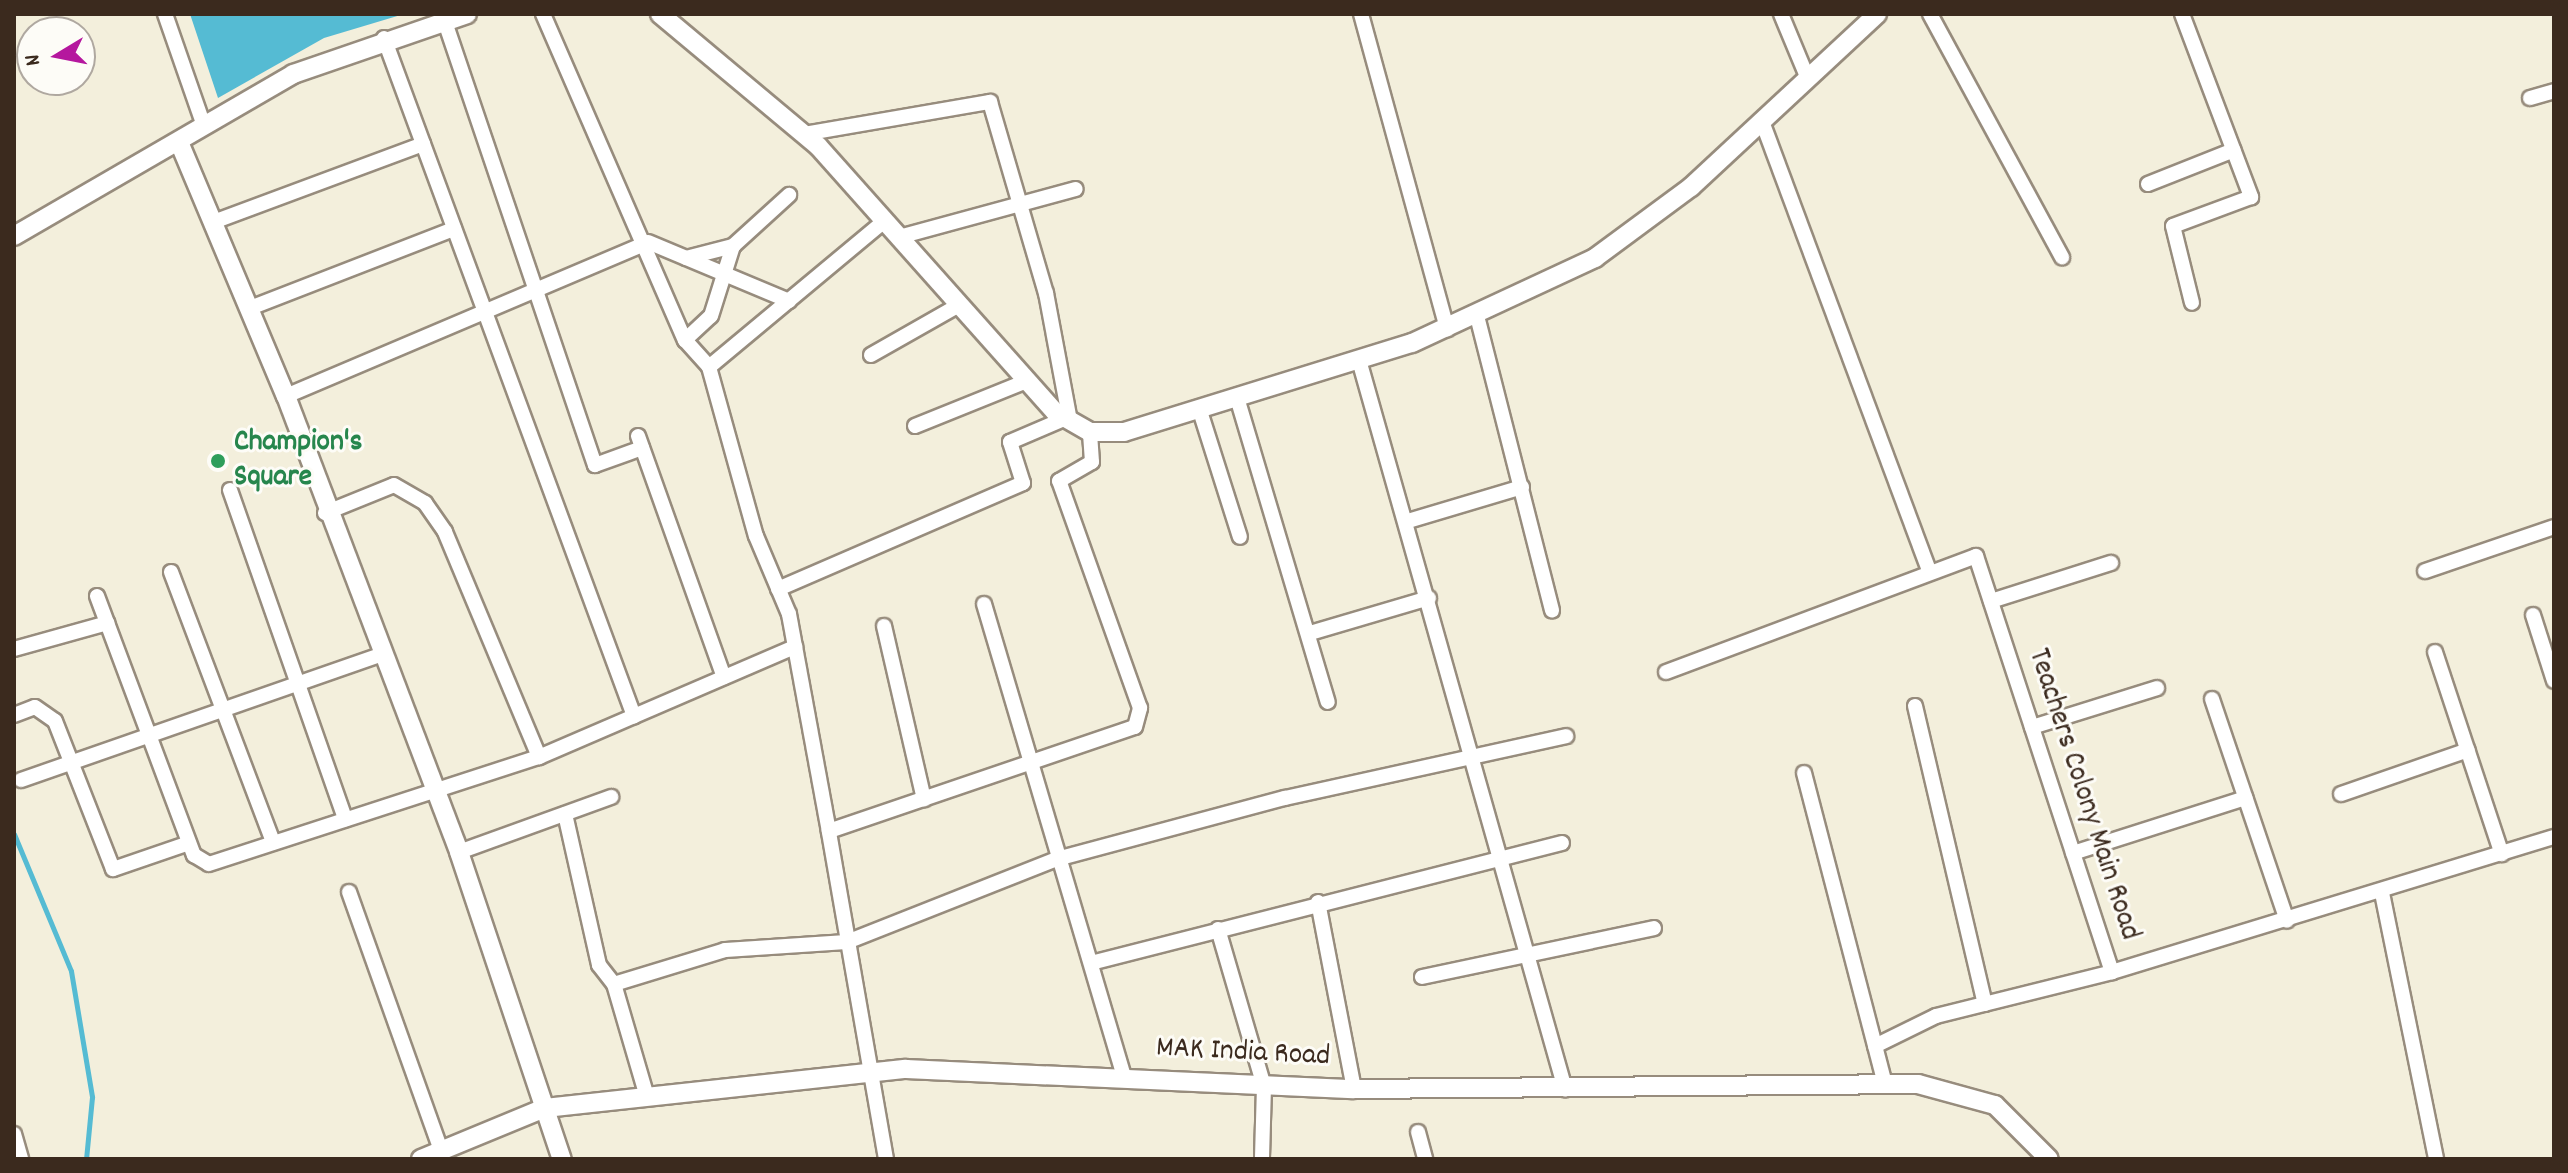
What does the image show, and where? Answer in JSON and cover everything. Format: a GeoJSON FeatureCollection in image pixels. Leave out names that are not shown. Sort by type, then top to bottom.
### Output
{"type":"FeatureCollection","features":[{"type":"Feature","properties":{"kind":"street"},"geometry":{"type":"LineString","coordinates":[[165,14],[204,126]]}},
{"type":"Feature","properties":{"kind":"street"},"geometry":{"type":"LineString","coordinates":[[14,236],[293,74],[384,38],[467,14]]}},
{"type":"Feature","properties":{"kind":"street"},"geometry":{"type":"LineString","coordinates":[[543,14],[648,242],[685,340],[709,367],[778,589],[795,647],[886,1159]]}},
{"type":"Feature","properties":{"kind":"street"},"geometry":{"type":"LineString","coordinates":[[660,14],[804,134],[1027,381],[1068,420],[1090,432],[1124,432],[1238,401],[1359,360],[1447,329],[1595,258],[1763,124],[1877,14]]}},
{"type":"Feature","properties":{"kind":"street"},"geometry":{"type":"LineString","coordinates":[[1361,14],[1447,329]]}},
{"type":"Feature","properties":{"kind":"street"},"geometry":{"type":"LineString","coordinates":[[1781,14],[1808,79]]}},
{"type":"Feature","properties":{"kind":"street"},"geometry":{"type":"LineString","coordinates":[[1930,14],[2062,257]]}},
{"type":"Feature","properties":{"kind":"street"},"geometry":{"type":"LineString","coordinates":[[2182,14],[2251,197],[2173,226],[2192,303]]}},
{"type":"Feature","properties":{"kind":"street"},"geometry":{"type":"LineString","coordinates":[[444,19],[595,465],[640,442],[724,677]]}},
{"type":"Feature","properties":{"kind":"street"},"geometry":{"type":"LineString","coordinates":[[384,38],[634,716]]}},
{"type":"Feature","properties":{"kind":"street"},"geometry":{"type":"LineString","coordinates":[[2530,98],[2554,91]]}},
{"type":"Feature","properties":{"kind":"street"},"geometry":{"type":"LineString","coordinates":[[804,134],[990,102],[1020,204],[1068,420]]}},
{"type":"Feature","properties":{"kind":"street"},"geometry":{"type":"LineString","coordinates":[[1763,124],[1930,572]]}},
{"type":"Feature","properties":{"kind":"street"},"geometry":{"type":"LineString","coordinates":[[179,142],[216,221],[286,396],[325,513],[383,654],[433,795],[459,852],[562,1159]]}},
{"type":"Feature","properties":{"kind":"street"},"geometry":{"type":"LineString","coordinates":[[216,221],[423,144]]}},
{"type":"Feature","properties":{"kind":"street"},"geometry":{"type":"LineString","coordinates":[[2148,184],[2234,150]]}},
{"type":"Feature","properties":{"kind":"street"},"geometry":{"type":"LineString","coordinates":[[899,237],[1076,189]]}},
{"type":"Feature","properties":{"kind":"street"},"geometry":{"type":"LineString","coordinates":[[686,258],[733,246],[789,195]]}},
{"type":"Feature","properties":{"kind":"street"},"geometry":{"type":"LineString","coordinates":[[709,367],[884,221]]}},
{"type":"Feature","properties":{"kind":"street"},"geometry":{"type":"LineString","coordinates":[[250,308],[454,229]]}},
{"type":"Feature","properties":{"kind":"street"},"geometry":{"type":"LineString","coordinates":[[286,396],[486,315],[648,242],[789,301]]}},
{"type":"Feature","properties":{"kind":"street"},"geometry":{"type":"LineString","coordinates":[[685,340],[711,316],[733,246]]}},
{"type":"Feature","properties":{"kind":"street"},"geometry":{"type":"LineString","coordinates":[[871,355],[959,305]]}},
{"type":"Feature","properties":{"kind":"street"},"geometry":{"type":"LineString","coordinates":[[1477,316],[1552,611]]}},
{"type":"Feature","properties":{"kind":"street"},"geometry":{"type":"LineString","coordinates":[[1359,360],[1408,521],[1565,1089]]}},
{"type":"Feature","properties":{"kind":"street"},"geometry":{"type":"LineString","coordinates":[[915,426],[1027,381]]}},
{"type":"Feature","properties":{"kind":"street"},"geometry":{"type":"LineString","coordinates":[[1238,401],[1310,633],[1328,702]]}},
{"type":"Feature","properties":{"kind":"street"},"geometry":{"type":"LineString","coordinates":[[1200,411],[1240,537]]}},
{"type":"Feature","properties":{"kind":"street"},"geometry":{"type":"LineString","coordinates":[[778,589],[1023,483],[1010,442],[1068,420]]}},
{"type":"Feature","properties":{"kind":"street"},"geometry":{"type":"LineString","coordinates":[[829,831],[1135,727],[1140,708],[1059,481],[1092,462],[1090,432]]}},
{"type":"Feature","properties":{"kind":"street"},"geometry":{"type":"LineString","coordinates":[[325,513],[394,485],[425,503],[445,532],[539,757]]}},
{"type":"Feature","properties":{"kind":"street"},"geometry":{"type":"LineString","coordinates":[[1408,521],[1522,487]]}},
{"type":"Feature","properties":{"kind":"street"},"geometry":{"type":"LineString","coordinates":[[230,490],[345,819]]}},
{"type":"Feature","properties":{"kind":"street"},"geometry":{"type":"LineString","coordinates":[[2425,571],[2554,527]]}},
{"type":"Feature","properties":{"kind":"street","name":"Teachers Colony Main Road"},"geometry":{"type":"LineString","coordinates":[[1666,672],[1976,556],[2112,972],[2382,893],[2554,837]]}},
{"type":"Feature","properties":{"kind":"street"},"geometry":{"type":"LineString","coordinates":[[1991,601],[2111,563]]}},
{"type":"Feature","properties":{"kind":"street"},"geometry":{"type":"LineString","coordinates":[[171,572],[273,842]]}},
{"type":"Feature","properties":{"kind":"street"},"geometry":{"type":"LineString","coordinates":[[97,596],[189,843],[200,863],[209,864],[345,819],[433,795],[539,757],[795,647]]}},
{"type":"Feature","properties":{"kind":"street"},"geometry":{"type":"LineString","coordinates":[[1310,633],[1429,598]]}},
{"type":"Feature","properties":{"kind":"street"},"geometry":{"type":"LineString","coordinates":[[984,604],[1123,1074]]}},
{"type":"Feature","properties":{"kind":"street"},"geometry":{"type":"LineString","coordinates":[[2533,615],[2554,681]]}},
{"type":"Feature","properties":{"kind":"street"},"geometry":{"type":"LineString","coordinates":[[14,649],[107,623]]}},
{"type":"Feature","properties":{"kind":"street"},"geometry":{"type":"LineString","coordinates":[[884,626],[924,799]]}},
{"type":"Feature","properties":{"kind":"street"},"geometry":{"type":"LineString","coordinates":[[2435,652],[2502,854]]}},
{"type":"Feature","properties":{"kind":"street"},"geometry":{"type":"LineString","coordinates":[[21,780],[383,654]]}},
{"type":"Feature","properties":{"kind":"street"},"geometry":{"type":"LineString","coordinates":[[2032,727],[2157,688]]}},
{"type":"Feature","properties":{"kind":"street"},"geometry":{"type":"LineString","coordinates":[[2212,699],[2287,921]]}},
{"type":"Feature","properties":{"kind":"street"},"geometry":{"type":"LineString","coordinates":[[1915,706],[1985,1004]]}},
{"type":"Feature","properties":{"kind":"street"},"geometry":{"type":"LineString","coordinates":[[14,715],[35,707],[48,713],[113,869],[189,843]]}},
{"type":"Feature","properties":{"kind":"street"},"geometry":{"type":"LineString","coordinates":[[614,984],[725,950],[847,942],[1057,859],[1285,798],[1566,736]]}},
{"type":"Feature","properties":{"kind":"street"},"geometry":{"type":"LineString","coordinates":[[2341,794],[2468,750]]}},
{"type":"Feature","properties":{"kind":"street"},"geometry":{"type":"LineString","coordinates":[[1804,773],[1885,1084]]}},
{"type":"Feature","properties":{"kind":"street"},"geometry":{"type":"LineString","coordinates":[[459,852],[611,797]]}},
{"type":"Feature","properties":{"kind":"street"},"geometry":{"type":"LineString","coordinates":[[2073,853],[2245,798]]}},
{"type":"Feature","properties":{"kind":"street"},"geometry":{"type":"LineString","coordinates":[[565,814],[599,965],[614,984],[647,1097]]}},
{"type":"Feature","properties":{"kind":"street"},"geometry":{"type":"LineString","coordinates":[[1091,963],[1318,902],[1562,843]]}},
{"type":"Feature","properties":{"kind":"street"},"geometry":{"type":"LineString","coordinates":[[349,892],[441,1151]]}},
{"type":"Feature","properties":{"kind":"street"},"geometry":{"type":"LineString","coordinates":[[2382,893],[2436,1159]]}},
{"type":"Feature","properties":{"kind":"street"},"geometry":{"type":"LineString","coordinates":[[1318,902],[1354,1089]]}},
{"type":"Feature","properties":{"kind":"street"},"geometry":{"type":"LineString","coordinates":[[1422,977],[1654,928]]}},
{"type":"Feature","properties":{"kind":"street"},"geometry":{"type":"LineString","coordinates":[[1218,929],[1264,1086],[1262,1159]]}},
{"type":"Feature","properties":{"kind":"street"},"geometry":{"type":"LineString","coordinates":[[1875,1046],[1936,1016],[2112,972]]}},
{"type":"Feature","properties":{"kind":"street","name":"MAK India Road"},"geometry":{"type":"LineString","coordinates":[[421,1159],[545,1108],[869,1073],[1123,1074],[1264,1086],[1354,1089],[1918,1084],[1995,1105],[2049,1159]]}},
{"type":"Feature","properties":{"kind":"street"},"geometry":{"type":"LineString","coordinates":[[1418,1132],[1425,1159]]}},
{"type":"Feature","properties":{"kind":"street"},"geometry":{"type":"LineString","coordinates":[[14,1134],[21,1159]]}},
{"type":"Feature","properties":{"kind":"water"},"geometry":{"type":"Polygon","coordinates":[[[190,14],[404,14],[324,38],[218,98],[190,14]]]}},
{"type":"Feature","properties":{"kind":"waterway"},"geometry":{"type":"LineString","coordinates":[[14,834],[71,971],[92,1097],[86,1159]]}},
{"type":"Feature","properties":{"kind":"place","name":"Champion's Square"},"geometry":{"type":"Point","coordinates":[218,461]}}]}
